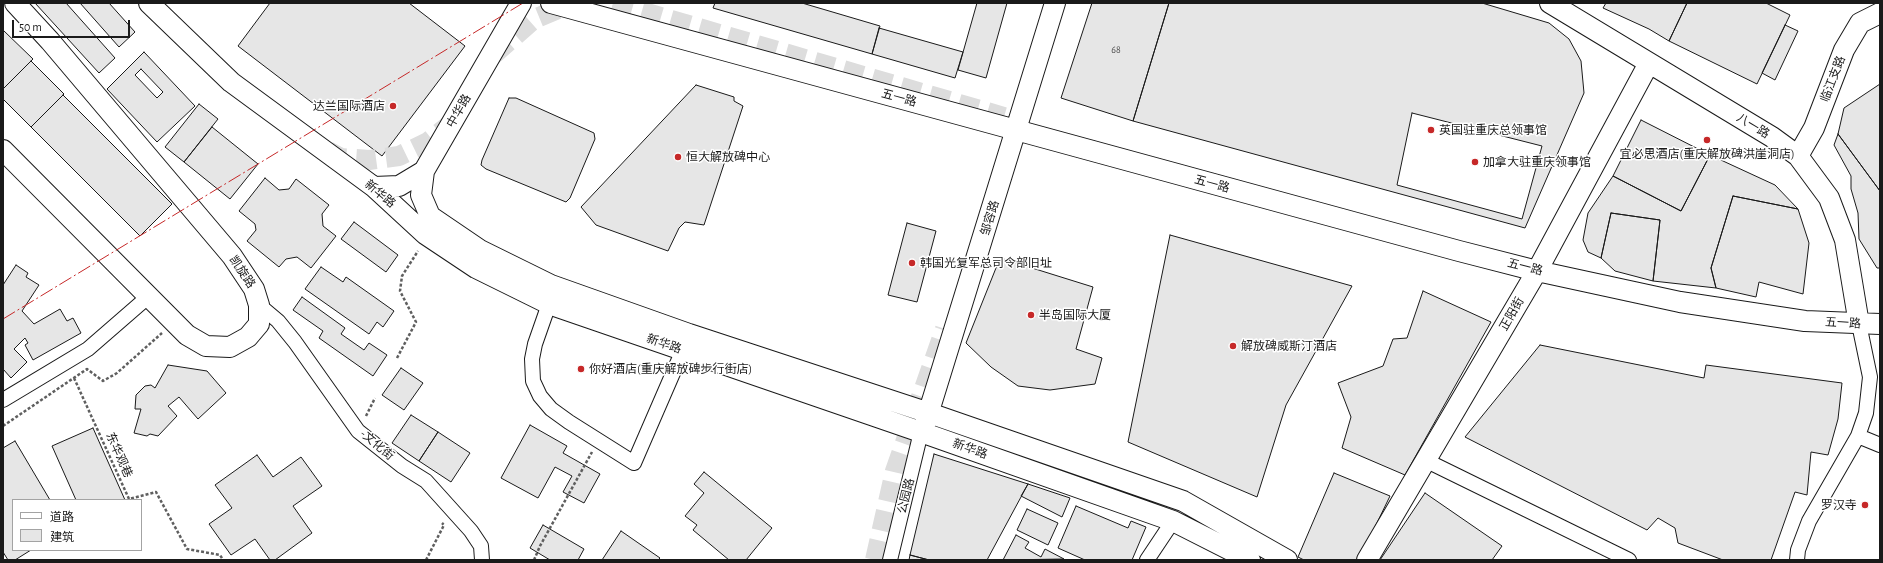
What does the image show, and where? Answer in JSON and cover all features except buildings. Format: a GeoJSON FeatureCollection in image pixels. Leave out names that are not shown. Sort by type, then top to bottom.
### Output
{"type":"FeatureCollection","features":[{"type":"Feature","properties":{"kind":"street","name":"凯旋路"},"geometry":{"type":"LineString","coordinates":[[3,150],[187,335],[206,346],[230,347],[248,337],[259,324],[259,305],[254,289],[232,256],[50,41],[15,3]]}},
{"type":"Feature","properties":{"kind":"street","name":"新华路"},"geometry":{"type":"LineString","coordinates":[[149,3],[231,82],[374,187],[425,234],[476,268],[549,304],[922,432],[1173,521],[1250,560]]}},
{"type":"Feature","properties":{"kind":"street","name":"中华路"},"geometry":{"type":"LineString","coordinates":[[374,187],[399,186],[424,171],[521,3]]}},
{"type":"Feature","properties":{"kind":"street","name":"五一路"},"geometry":{"type":"LineString","coordinates":[[551,3],[1460,251],[1537,270],[1680,302],[1805,321],[1880,324]]}},
{"type":"Feature","properties":{"kind":"street","name":"邹容路"},"geometry":{"type":"LineString","coordinates":[[922,432],[930,413],[1055,3]]}},
{"type":"Feature","properties":{"kind":"street","name":"八一路"},"geometry":{"type":"LineString","coordinates":[[1550,3],[1772,137],[1798,156],[1829,198],[1845,240],[1859,324]]}},
{"type":"Feature","properties":{"kind":"street","name":"临江支路"},"geometry":{"type":"LineString","coordinates":[[1798,156],[1814,128],[1844,50],[1860,23],[1880,13]]}},
{"type":"Feature","properties":{"kind":"street","name":"正阳街"},"geometry":{"type":"LineString","coordinates":[[1367,560],[1537,270],[1649,63]]}},
{"type":"Feature","properties":{"kind":"street","name":"新华路"},"geometry":{"type":"LineString","coordinates":[[424,171],[422,195],[430,216],[480,250],[551,285],[689,334],[930,413],[1183,500],[1287,560]]}},
{"type":"Feature","properties":{"kind":"street"},"geometry":{"type":"LineString","coordinates":[[3,400],[88,349],[149,296]]}},
{"type":"Feature","properties":{"kind":"street"},"geometry":{"type":"LineString","coordinates":[[549,304],[535,344],[532,359],[533,381],[540,396],[551,409],[598,441],[634,462],[683,350]]}},
{"type":"Feature","properties":{"kind":"street","name":"-文化街"},"geometry":{"type":"LineString","coordinates":[[259,305],[278,321],[295,342],[358,431],[402,466],[426,481],[471,531],[481,546],[482,560]]}},
{"type":"Feature","properties":{"kind":"street"},"geometry":{"type":"LineString","coordinates":[[1797,560],[1798,550],[1809,521],[1858,436],[1866,413],[1870,377],[1859,324]]}},
{"type":"Feature","properties":{"kind":"street","name":"公园路"},"geometry":{"type":"LineString","coordinates":[[890,560],[922,432]]}},
{"type":"Feature","properties":{"kind":"street"},"geometry":{"type":"LineString","coordinates":[[1858,436],[1880,445]]}},
{"type":"Feature","properties":{"kind":"street"},"geometry":{"type":"LineString","coordinates":[[1426,461],[1629,560]]}},
{"type":"Feature","properties":{"kind":"street"},"geometry":{"type":"LineString","coordinates":[[1147,560],[1173,521]]}},
{"type":"Feature","properties":{"kind":"path"},"geometry":{"type":"LineString","coordinates":[[397,358],[416,322],[400,291],[402,276],[415,256]]}},
{"type":"Feature","properties":{"kind":"path"},"geometry":{"type":"LineString","coordinates":[[3,426],[88,369],[103,381],[117,373],[174,322]]}},
{"type":"Feature","properties":{"kind":"path","name":"东华观巷"},"geometry":{"type":"LineString","coordinates":[[74,378],[129,499],[156,492],[187,549],[220,555],[223,560]]}},
{"type":"Feature","properties":{"kind":"path"},"geometry":{"type":"LineString","coordinates":[[358,431],[375,398]]}},
{"type":"Feature","properties":{"kind":"path"},"geometry":{"type":"LineString","coordinates":[[534,560],[540,546],[598,441]]}},
{"type":"Feature","properties":{"kind":"path"},"geometry":{"type":"LineString","coordinates":[[426,560],[444,525],[440,520]]}},
{"type":"Feature","properties":{"kind":"tunnel"},"geometry":{"type":"LineString","coordinates":[[493,55],[534,19],[568,5],[590,3]]}},
{"type":"Feature","properties":{"kind":"tunnel"},"geometry":{"type":"LineString","coordinates":[[613,3],[1004,117]]}},
{"type":"Feature","properties":{"kind":"tunnel"},"geometry":{"type":"LineString","coordinates":[[328,151],[341,158],[369,160],[399,156],[428,142],[452,123]]}},
{"type":"Feature","properties":{"kind":"tunnel"},"geometry":{"type":"LineString","coordinates":[[875,560],[895,471],[945,329]]}},
{"type":"Feature","properties":{"kind":"power"},"geometry":{"type":"LineString","coordinates":[[3,319],[523,3]]}},
{"type":"Feature","properties":{"kind":"place","name":"达兰国际酒店"},"geometry":{"type":"Point","coordinates":[393,106]}},
{"type":"Feature","properties":{"kind":"place","name":"英国驻重庆总领事馆"},"geometry":{"type":"Point","coordinates":[1431,130]}},
{"type":"Feature","properties":{"kind":"place","name":"宜必思酒店(重庆解放碑洪崖洞店)"},"geometry":{"type":"Point","coordinates":[1707,140]}},
{"type":"Feature","properties":{"kind":"place","name":"恒大解放碑中心"},"geometry":{"type":"Point","coordinates":[678,157]}},
{"type":"Feature","properties":{"kind":"place","name":"加拿大驻重庆领事馆"},"geometry":{"type":"Point","coordinates":[1475,162]}},
{"type":"Feature","properties":{"kind":"place","name":"韩国光复军总司令部旧址"},"geometry":{"type":"Point","coordinates":[912,263]}},
{"type":"Feature","properties":{"kind":"place","name":"半岛国际大厦"},"geometry":{"type":"Point","coordinates":[1031,315]}},
{"type":"Feature","properties":{"kind":"place","name":"解放碑威斯汀酒店"},"geometry":{"type":"Point","coordinates":[1233,346]}},
{"type":"Feature","properties":{"kind":"place","name":"你好酒店(重庆解放碑步行街店)"},"geometry":{"type":"Point","coordinates":[581,369]}},
{"type":"Feature","properties":{"kind":"place","name":"罗汉寺"},"geometry":{"type":"Point","coordinates":[1865,505]}}]}
